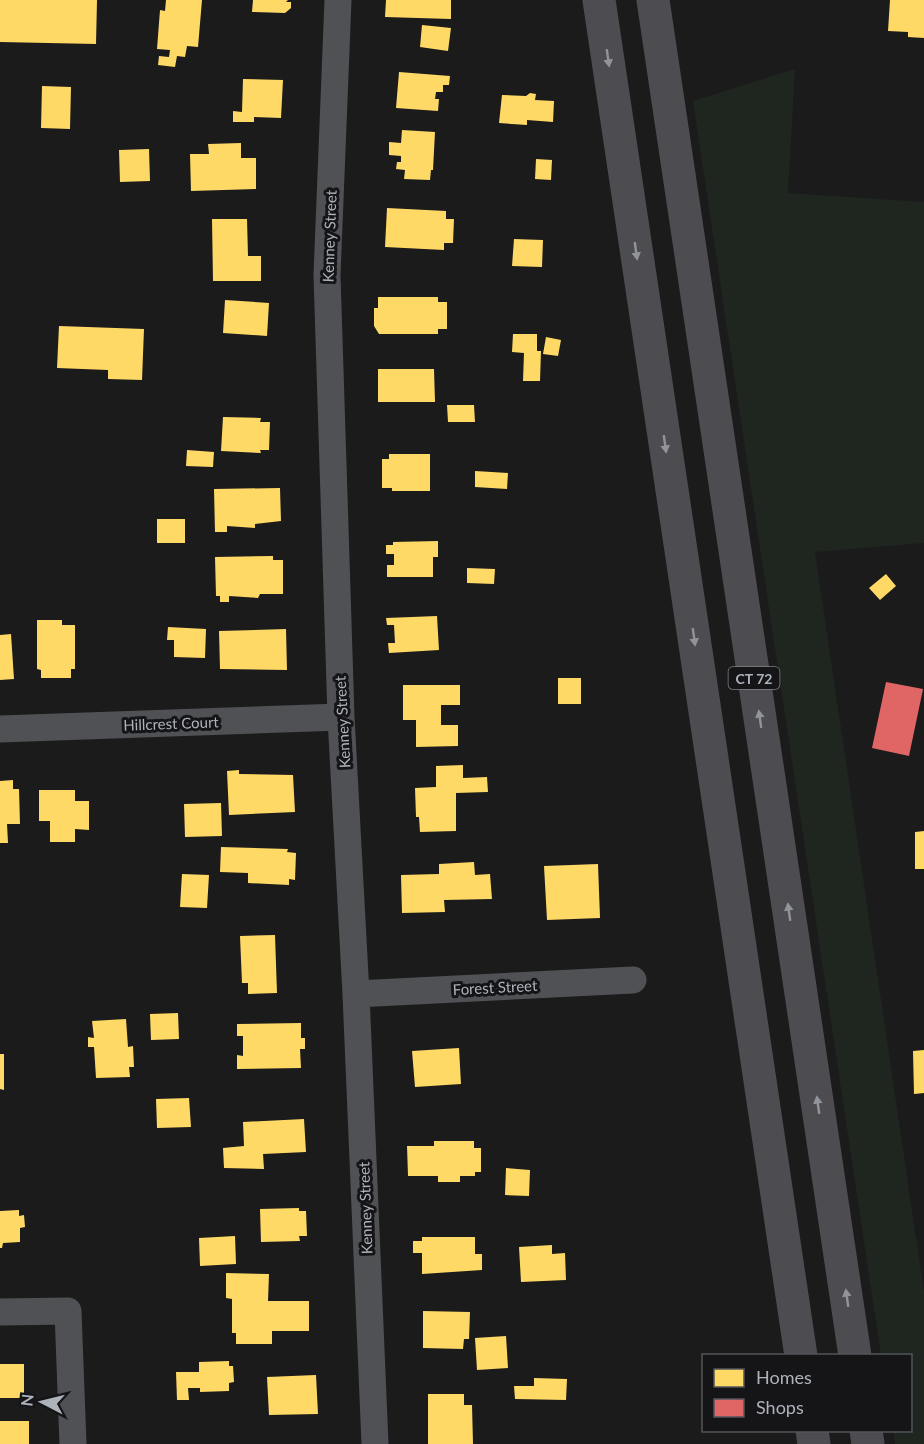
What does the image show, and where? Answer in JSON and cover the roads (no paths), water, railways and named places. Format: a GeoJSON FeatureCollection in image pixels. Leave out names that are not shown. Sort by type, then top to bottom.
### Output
{"type":"FeatureCollection","features":[{"type":"Feature","properties":{"kind":"highway"},"geometry":{"type":"LineString","coordinates":[[599,0],[801,1354]]}},
{"type":"Feature","properties":{"kind":"highway","name":"CT 72"},"geometry":{"type":"LineString","coordinates":[[653,0],[855,1354]]}},
{"type":"Feature","properties":{"kind":"street","name":"Kenney Street"},"geometry":{"type":"LineString","coordinates":[[338,0],[327,275],[341,717],[356,994],[375,1444]]}},
{"type":"Feature","properties":{"kind":"street","name":"Hillcrest Court"},"geometry":{"type":"LineString","coordinates":[[0,729],[341,717]]}},
{"type":"Feature","properties":{"kind":"street","name":"Forest Street"},"geometry":{"type":"LineString","coordinates":[[356,994],[633,980]]}},
{"type":"Feature","properties":{"kind":"street"},"geometry":{"type":"LineString","coordinates":[[0,1312],[68,1311],[72,1444]]}}]}
